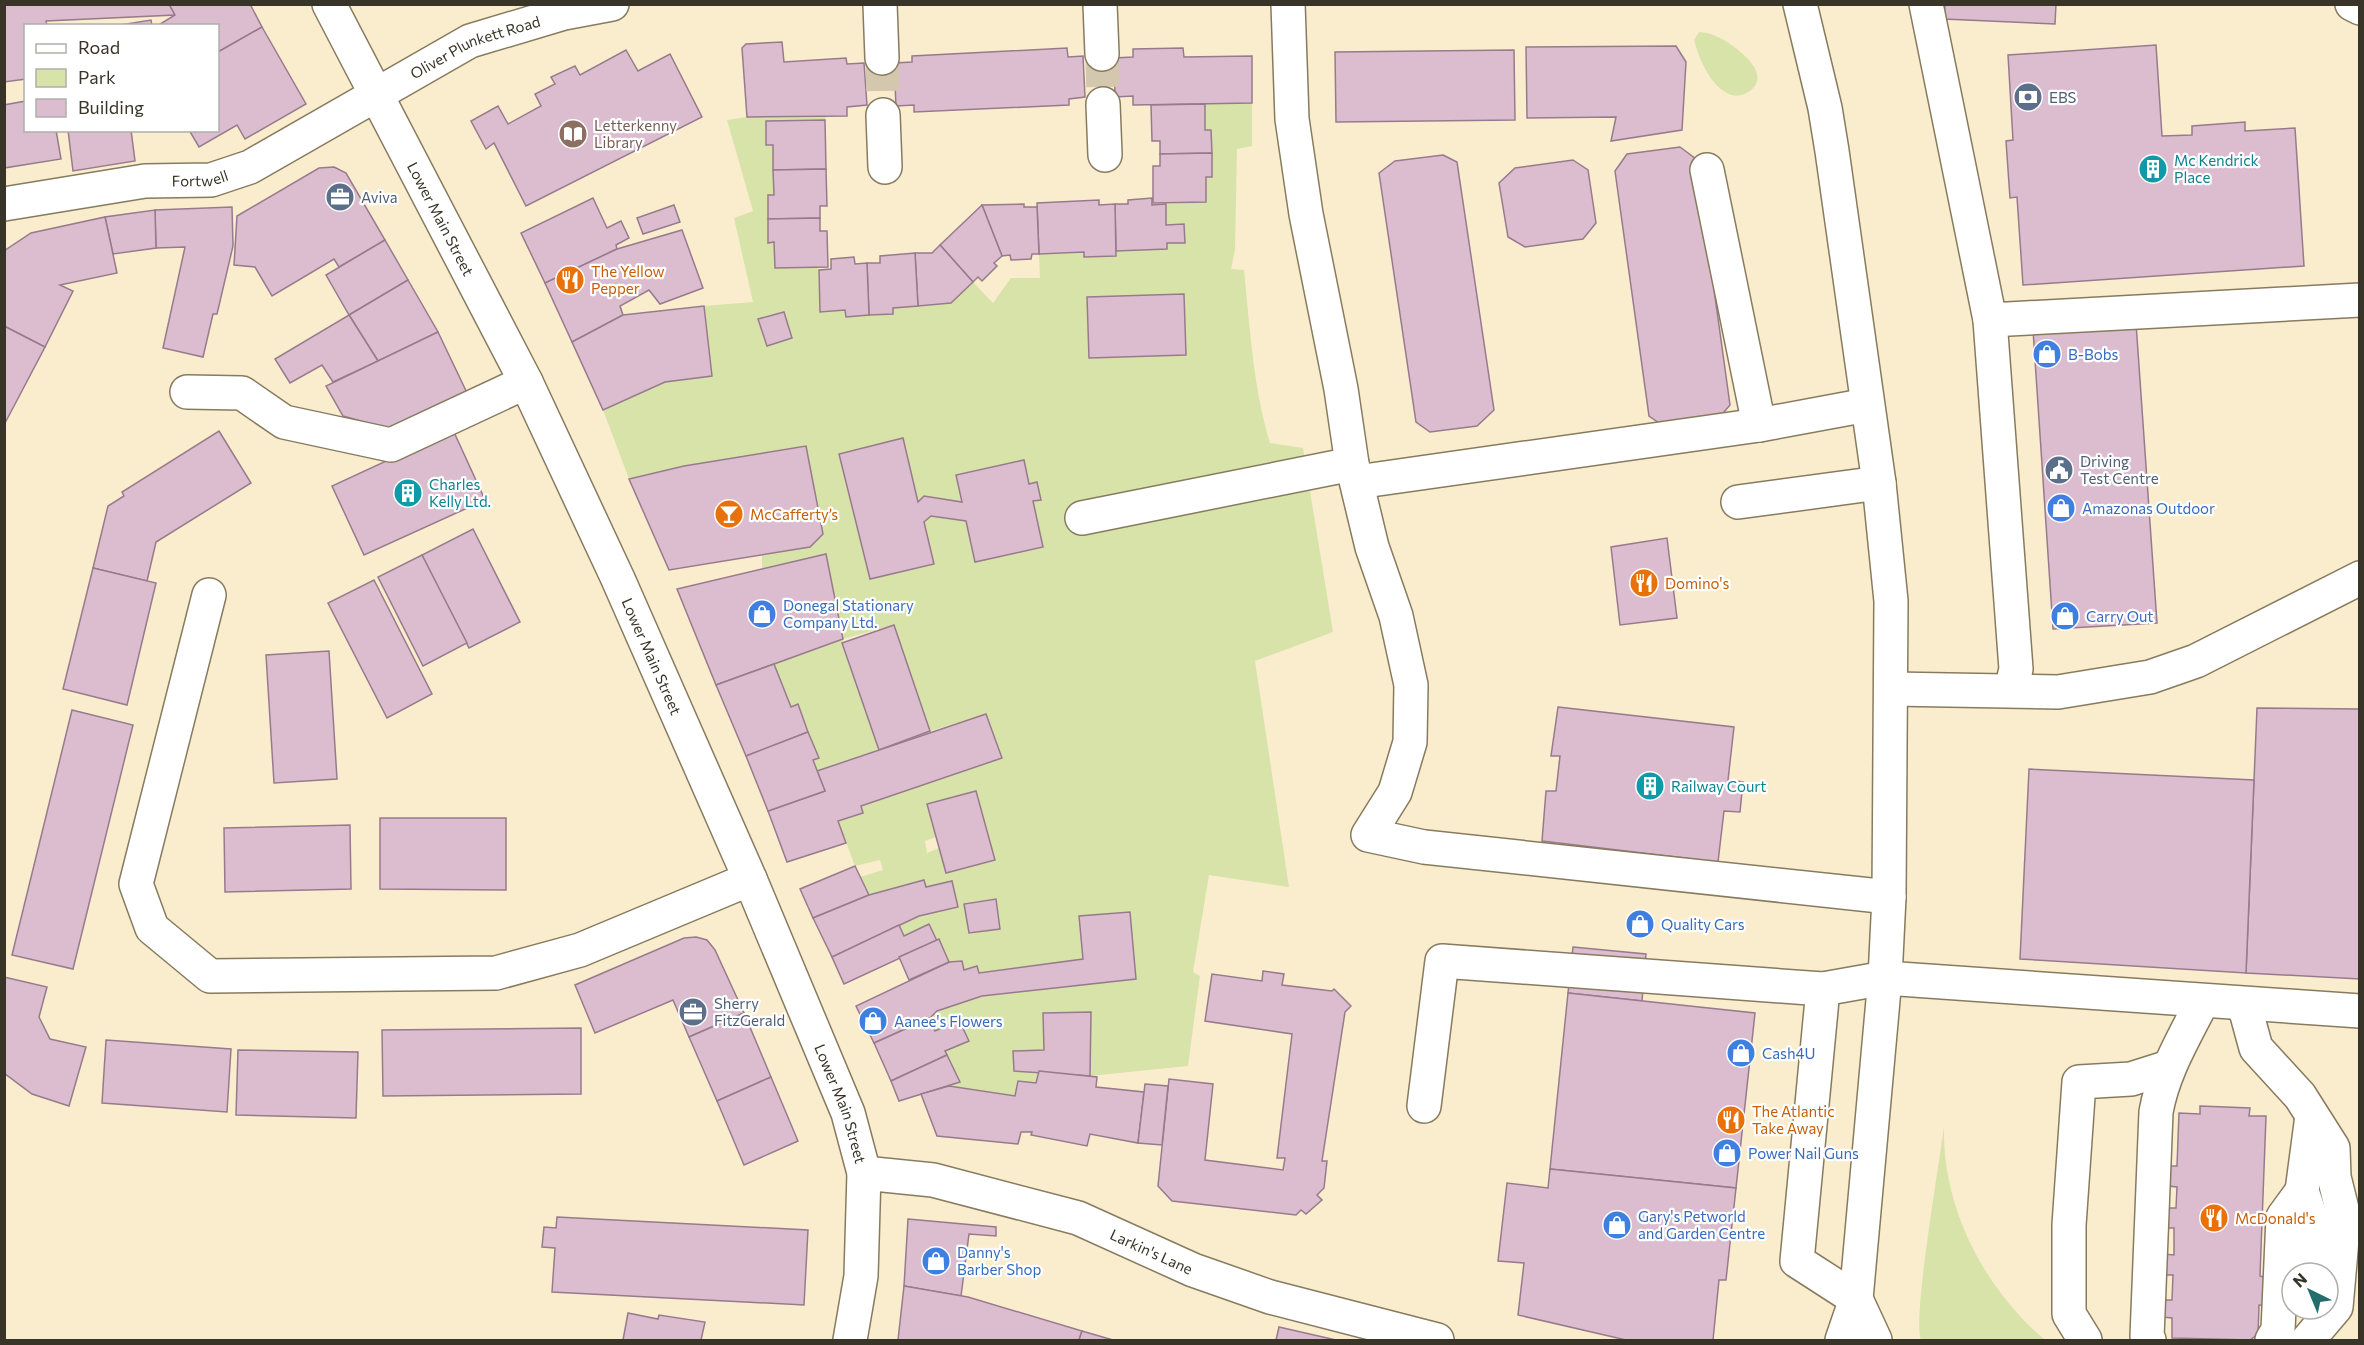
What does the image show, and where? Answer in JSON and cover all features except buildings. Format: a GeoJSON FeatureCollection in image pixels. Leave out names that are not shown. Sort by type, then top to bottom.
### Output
{"type":"FeatureCollection","features":[{"type":"Feature","properties":{"kind":"street","name":"Lower Main Street"},"geometry":{"type":"LineString","coordinates":[[329,4],[526,382],[618,579],[750,879],[848,1113],[864,1173],[861,1276],[850,1341]]}},
{"type":"Feature","properties":{"kind":"street","name":"Oliver Plunkett Road"},"geometry":{"type":"LineString","coordinates":[[377,94],[470,41],[564,14],[612,4]]}},
{"type":"Feature","properties":{"kind":"street"},"geometry":{"type":"LineString","coordinates":[[880,4],[882,58]]}},
{"type":"Feature","properties":{"kind":"street"},"geometry":{"type":"LineString","coordinates":[[1100,4],[1102,54]]}},
{"type":"Feature","properties":{"kind":"street"},"geometry":{"type":"LineString","coordinates":[[1288,4],[1292,119],[1306,214],[1341,389],[1354,473],[1372,547],[1396,616],[1411,685],[1410,742],[1395,792],[1368,835],[1424,847],[1889,897]]}},
{"type":"Feature","properties":{"kind":"street"},"geometry":{"type":"LineString","coordinates":[[1800,4],[1825,108],[1879,483],[1891,601],[1889,897],[1885,978],[1856,1299],[1842,1341]]}},
{"type":"Feature","properties":{"kind":"street"},"geometry":{"type":"LineString","coordinates":[[1926,4],[1990,320],[2016,669],[2011,690]]}},
{"type":"Feature","properties":{"kind":"street"},"geometry":{"type":"LineString","coordinates":[[2352,4],[2360,8]]}},
{"type":"Feature","properties":{"kind":"street","name":"Fortwell"},"geometry":{"type":"LineString","coordinates":[[4,204],[145,181],[211,180],[250,167],[377,94]]}},
{"type":"Feature","properties":{"kind":"street"},"geometry":{"type":"LineString","coordinates":[[1104,104],[1105,155]]}},
{"type":"Feature","properties":{"kind":"street"},"geometry":{"type":"LineString","coordinates":[[883,115],[885,167]]}},
{"type":"Feature","properties":{"kind":"street"},"geometry":{"type":"LineString","coordinates":[[1707,170],[1759,426]]}},
{"type":"Feature","properties":{"kind":"street"},"geometry":{"type":"LineString","coordinates":[[1990,320],[2360,300]]}},
{"type":"Feature","properties":{"kind":"street"},"geometry":{"type":"LineString","coordinates":[[187,392],[242,393],[284,422],[391,445],[526,382]]}},
{"type":"Feature","properties":{"kind":"street"},"geometry":{"type":"LineString","coordinates":[[1082,518],[1354,473],[1759,426],[1867,405]]}},
{"type":"Feature","properties":{"kind":"street"},"geometry":{"type":"LineString","coordinates":[[1738,502],[1879,483]]}},
{"type":"Feature","properties":{"kind":"street"},"geometry":{"type":"LineString","coordinates":[[1892,689],[2058,692],[2150,677],[2196,661],[2360,578]]}},
{"type":"Feature","properties":{"kind":"street"},"geometry":{"type":"LineString","coordinates":[[209,595],[136,884],[152,928],[210,976],[496,973],[580,950],[750,879]]}},
{"type":"Feature","properties":{"kind":"street"},"geometry":{"type":"LineString","coordinates":[[1424,1106],[1442,961],[1822,989],[1885,978],[2202,1002],[2360,1011]]}},
{"type":"Feature","properties":{"kind":"street"},"geometry":{"type":"LineString","coordinates":[[1822,989],[1797,1261],[1856,1299],[1875,1341]]}},
{"type":"Feature","properties":{"kind":"street"},"geometry":{"type":"LineString","coordinates":[[2149,1341],[2156,1112],[2160,1090],[2169,1068],[2202,1002]]}},
{"type":"Feature","properties":{"kind":"street"},"geometry":{"type":"LineString","coordinates":[[2244,1004],[2256,1048],[2300,1096],[2333,1148],[2334,1177],[2344,1217],[2336,1307],[2308,1341]]}},
{"type":"Feature","properties":{"kind":"street"},"geometry":{"type":"LineString","coordinates":[[2085,1341],[2069,1314],[2069,1225],[2079,1082],[2131,1079],[2169,1068]]}},
{"type":"Feature","properties":{"kind":"street"},"geometry":{"type":"LineString","coordinates":[[2312,1116],[2302,1191],[2313,1224],[2313,1261]]}},
{"type":"Feature","properties":{"kind":"street","name":"Larkin's Lane"},"geometry":{"type":"LineString","coordinates":[[864,1173],[933,1180],[1078,1218],[1193,1270],[1270,1297],[1437,1341]]}},
{"type":"Feature","properties":{"kind":"street"},"geometry":{"type":"LineString","coordinates":[[2282,1326],[2283,1217],[2302,1191]]}},
{"type":"Feature","properties":{"kind":"green space"},"geometry":{"type":"Polygon","coordinates":[[[1699,32],[1724,40],[1749,60],[1757,74],[1753,89],[1739,96],[1729,94],[1716,85],[1706,71],[1696,47],[1694,40],[1699,32]]]}},
{"type":"Feature","properties":{"kind":"green space"},"geometry":{"type":"Polygon","coordinates":[[[1252,103],[1252,146],[1237,149],[1235,250],[1231,269],[1244,270],[1256,379],[1270,443],[1303,448],[1333,632],[1255,661],[1289,887],[1209,875],[1193,972],[1200,976],[1188,1066],[1090,1076],[1090,1012],[1044,1013],[1044,1050],[1013,1052],[1014,1071],[1039,1071],[1036,1083],[1018,1081],[1015,1096],[949,1086],[960,1082],[945,1051],[968,1041],[935,1031],[930,1018],[946,1008],[997,993],[1058,985],[1135,979],[1130,912],[1079,916],[1083,959],[979,973],[977,966],[964,970],[949,962],[929,924],[904,936],[899,925],[919,916],[958,907],[952,882],[926,887],[924,880],[869,895],[860,877],[883,870],[880,860],[855,866],[838,821],[863,813],[861,806],[1001,758],[986,714],[930,731],[894,625],[843,639],[842,643],[879,750],[817,771],[813,760],[819,757],[808,732],[791,707],[774,664],[842,638],[826,555],[762,569],[762,553],[809,547],[823,534],[806,447],[684,466],[629,479],[603,410],[665,382],[712,376],[704,306],[753,302],[734,218],[753,211],[727,120],[747,117],[826,117],[825,120],[766,121],[773,145],[774,195],[768,196],[768,242],[774,242],[818,267],[820,311],[845,310],[846,317],[893,314],[893,308],[951,303],[973,282],[993,303],[1011,278],[1040,278],[1039,254],[1084,252],[1085,257],[1116,256],[1116,251],[1167,249],[1167,243],[1185,243],[1184,224],[1166,225],[1166,204],[1206,202],[1206,177],[1212,177],[1211,130],[1205,130],[1205,104],[1252,103]],[[783,312],[758,319],[767,346],[792,337],[783,312]],[[976,791],[927,804],[936,837],[925,841],[927,853],[939,848],[946,873],[995,860],[976,791]],[[996,899],[964,904],[969,933],[1000,928],[996,899]]]}},
{"type":"Feature","properties":{"kind":"green space"},"geometry":{"type":"Polygon","coordinates":[[[1944,1126],[1945,1157],[1950,1187],[1971,1244],[2003,1296],[2045,1340],[1921,1340],[1919,1326],[1923,1272],[1944,1126]]]}},
{"type":"Feature","properties":{"kind":"tunnel"},"geometry":{"type":"LineString","coordinates":[[1102,54],[1103,104]]}},
{"type":"Feature","properties":{"kind":"tunnel"},"geometry":{"type":"LineString","coordinates":[[882,58],[883,115]]}},
{"type":"Feature","properties":{"kind":"place","name":"EBS"},"geometry":{"type":"Point","coordinates":[2028,97]}},
{"type":"Feature","properties":{"kind":"place","name":"Letterkenny Library"},"geometry":{"type":"Point","coordinates":[573,134]}},
{"type":"Feature","properties":{"kind":"place","name":"Mc Kendrick Place"},"geometry":{"type":"Point","coordinates":[2153,169]}},
{"type":"Feature","properties":{"kind":"place","name":"Aviva"},"geometry":{"type":"Point","coordinates":[340,197]}},
{"type":"Feature","properties":{"kind":"place","name":"The Yellow Pepper"},"geometry":{"type":"Point","coordinates":[570,280]}},
{"type":"Feature","properties":{"kind":"place","name":"B-Bobs"},"geometry":{"type":"Point","coordinates":[2047,354]}},
{"type":"Feature","properties":{"kind":"place","name":"Driving Test Centre"},"geometry":{"type":"Point","coordinates":[2059,470]}},
{"type":"Feature","properties":{"kind":"place","name":"Charles Kelly Ltd."},"geometry":{"type":"Point","coordinates":[408,493]}},
{"type":"Feature","properties":{"kind":"place","name":"Amazonas Outdoor"},"geometry":{"type":"Point","coordinates":[2061,508]}},
{"type":"Feature","properties":{"kind":"place","name":"McCafferty’s"},"geometry":{"type":"Point","coordinates":[729,514]}},
{"type":"Feature","properties":{"kind":"place","name":"Domino's"},"geometry":{"type":"Point","coordinates":[1644,583]}},
{"type":"Feature","properties":{"kind":"place","name":"Donegal Stationary Company Ltd."},"geometry":{"type":"Point","coordinates":[762,614]}},
{"type":"Feature","properties":{"kind":"place","name":"Carry Out"},"geometry":{"type":"Point","coordinates":[2065,616]}},
{"type":"Feature","properties":{"kind":"place","name":"Railway Court"},"geometry":{"type":"Point","coordinates":[1650,786]}},
{"type":"Feature","properties":{"kind":"place","name":"Quality Cars"},"geometry":{"type":"Point","coordinates":[1640,924]}},
{"type":"Feature","properties":{"kind":"place","name":"Sherry FitzGerald"},"geometry":{"type":"Point","coordinates":[693,1012]}},
{"type":"Feature","properties":{"kind":"place","name":"Aanee's Flowers"},"geometry":{"type":"Point","coordinates":[873,1021]}},
{"type":"Feature","properties":{"kind":"place","name":"Cash4U"},"geometry":{"type":"Point","coordinates":[1741,1053]}},
{"type":"Feature","properties":{"kind":"place","name":"The Atlantic Take Away"},"geometry":{"type":"Point","coordinates":[1731,1120]}},
{"type":"Feature","properties":{"kind":"place","name":"Power Nail Guns"},"geometry":{"type":"Point","coordinates":[1727,1153]}},
{"type":"Feature","properties":{"kind":"place","name":"McDonald's"},"geometry":{"type":"Point","coordinates":[2214,1218]}},
{"type":"Feature","properties":{"kind":"place","name":"Gary's Petworld and Garden Centre"},"geometry":{"type":"Point","coordinates":[1617,1225]}},
{"type":"Feature","properties":{"kind":"place","name":"Danny's Barber Shop"},"geometry":{"type":"Point","coordinates":[936,1261]}}]}
